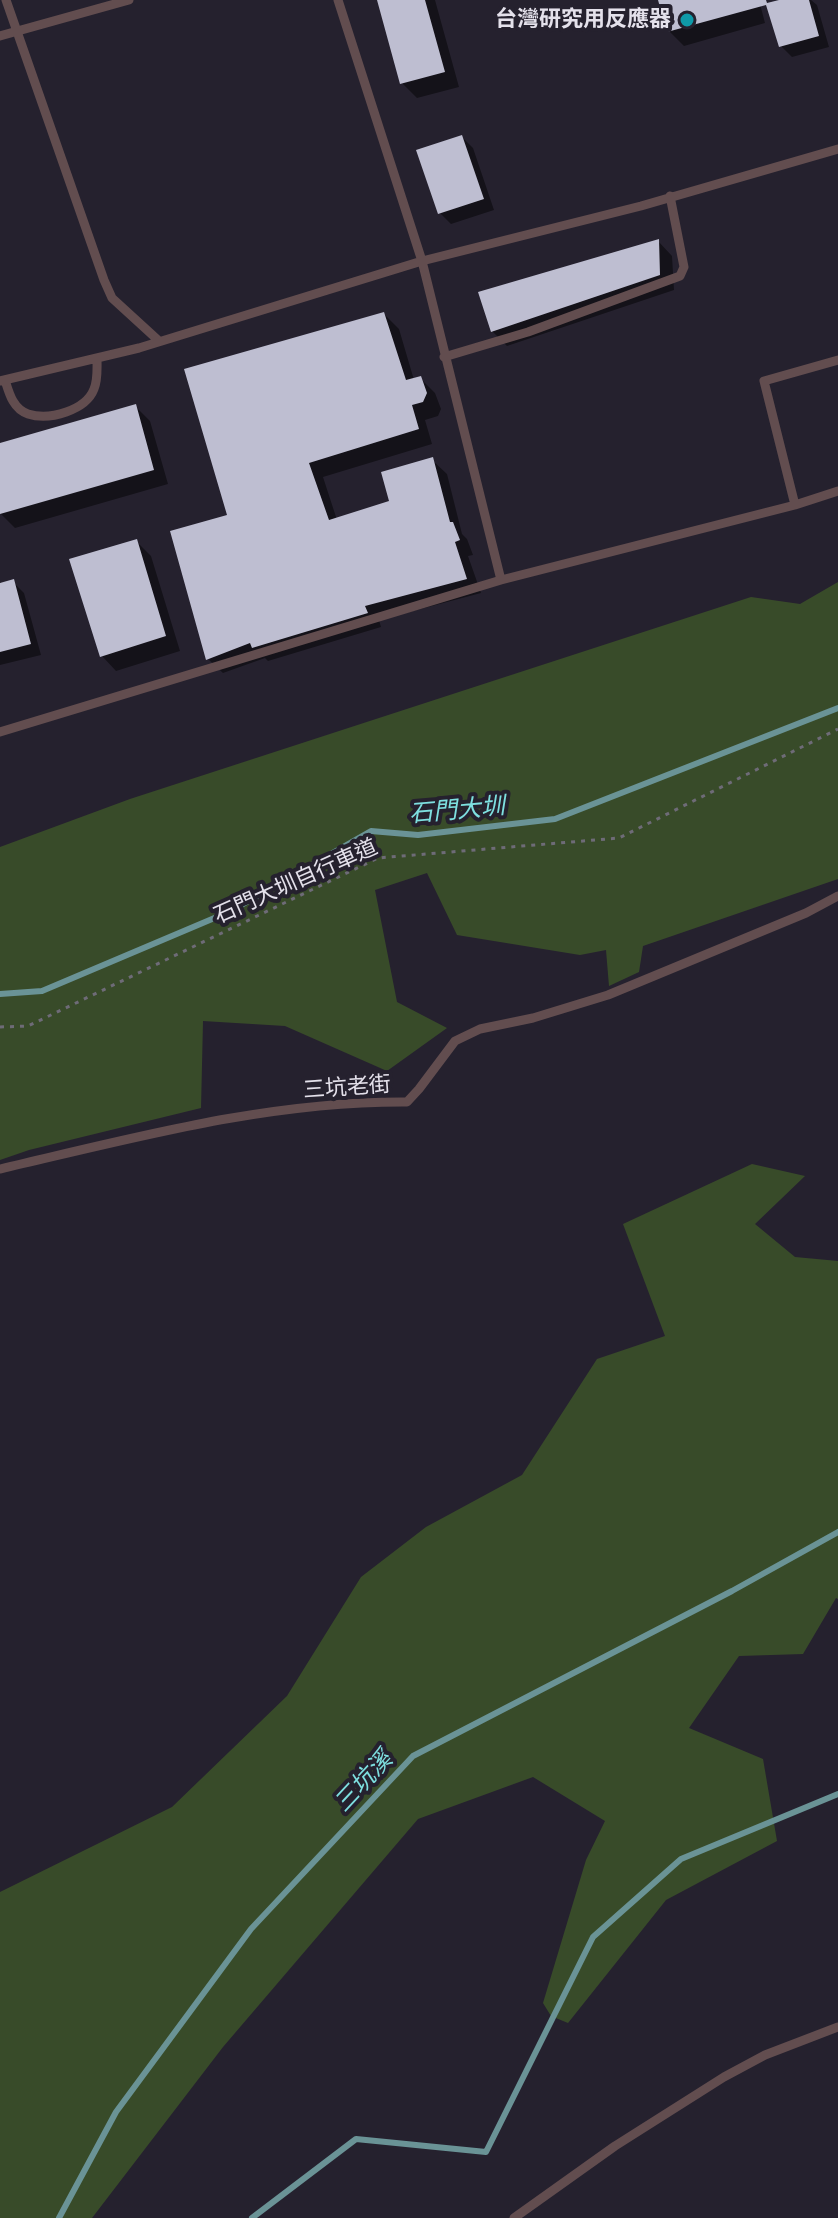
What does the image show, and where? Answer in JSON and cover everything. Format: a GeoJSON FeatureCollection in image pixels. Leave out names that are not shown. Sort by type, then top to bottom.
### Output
{"type":"FeatureCollection","features":[{"type":"Feature","properties":{"kind":"lane"},"geometry":{"type":"LineString","coordinates":[[6,0],[112,298],[159,341]]}},
{"type":"Feature","properties":{"kind":"lane"},"geometry":{"type":"LineString","coordinates":[[0,36],[129,0]]}},
{"type":"Feature","properties":{"kind":"lane"},"geometry":{"type":"LineString","coordinates":[[338,0],[422,261],[501,580]]}},
{"type":"Feature","properties":{"kind":"lane"},"geometry":{"type":"LineString","coordinates":[[97,358],[94,389],[81,407],[50,415],[28,414],[11,400],[2,380],[159,341],[422,261],[641,206],[838,149]]}},
{"type":"Feature","properties":{"kind":"lane"},"geometry":{"type":"LineString","coordinates":[[444,357],[528,332],[680,276],[684,267],[670,196]]}},
{"type":"Feature","properties":{"kind":"lane"},"geometry":{"type":"LineString","coordinates":[[795,505],[764,381],[838,360]]}},
{"type":"Feature","properties":{"kind":"lane"},"geometry":{"type":"LineString","coordinates":[[0,732],[501,580],[795,505],[838,491]]}},
{"type":"Feature","properties":{"kind":"lane","name":"三坑老街"},"geometry":{"type":"LineString","coordinates":[[0,1169],[203,1122],[272,1112],[407,1102],[455,1041],[480,1029],[533,1018],[608,995],[806,913],[838,896]]}},
{"type":"Feature","properties":{"kind":"lane"},"geometry":{"type":"LineString","coordinates":[[514,2218],[615,2146],[724,2077],[765,2055],[838,2027]]}},
{"type":"Feature","properties":{"kind":"path","name":"石門大圳自行車道"},"geometry":{"type":"LineString","coordinates":[[0,1027],[28,1026],[378,858],[619,838],[838,729]]}},
{"type":"Feature","properties":{"kind":"green space"},"geometry":{"type":"Polygon","coordinates":[[[838,582],[838,879],[643,946],[639,972],[609,986],[606,950],[580,955],[457,935],[427,873],[375,890],[397,1002],[447,1028],[387,1071],[285,1026],[203,1021],[201,1108],[29,1150],[0,1160],[0,847],[130,799],[751,597],[800,604],[838,582]]]}},
{"type":"Feature","properties":{"kind":"green space"},"geometry":{"type":"Polygon","coordinates":[[[752,1164],[805,1176],[755,1224],[795,1257],[838,1261],[838,1599],[803,1654],[739,1656],[689,1728],[763,1759],[777,1841],[666,1900],[568,2023],[551,2016],[543,2003],[586,1860],[605,1821],[533,1777],[418,1819],[223,2047],[92,2218],[0,2218],[0,1892],[172,1807],[287,1696],[361,1577],[426,1527],[522,1475],[597,1359],[665,1336],[623,1224],[752,1164]]]}},
{"type":"Feature","properties":{"kind":"building"},"geometry":{"type":"Polygon","coordinates":[[[377,0],[425,0],[445,72],[400,84],[377,0]]]}},
{"type":"Feature","properties":{"kind":"building"},"geometry":{"type":"Polygon","coordinates":[[[658,0],[766,0],[767,3],[809,0],[819,36],[779,47],[766,5],[667,32],[658,0]]]}},
{"type":"Feature","properties":{"kind":"building"},"geometry":{"type":"Polygon","coordinates":[[[462,135],[484,199],[438,214],[416,150],[462,135]]]}},
{"type":"Feature","properties":{"kind":"building"},"geometry":{"type":"Polygon","coordinates":[[[659,239],[660,275],[491,332],[478,292],[659,239]]]}},
{"type":"Feature","properties":{"kind":"building"},"geometry":{"type":"Polygon","coordinates":[[[384,312],[406,380],[421,376],[427,393],[423,402],[412,405],[419,429],[309,463],[329,520],[389,501],[381,472],[433,457],[450,522],[453,522],[460,540],[455,542],[467,579],[365,606],[368,613],[252,648],[250,643],[206,660],[170,531],[227,515],[184,369],[384,312]]]}},
{"type":"Feature","properties":{"kind":"building"},"geometry":{"type":"Polygon","coordinates":[[[136,404],[154,470],[0,514],[0,443],[136,404]]]}},
{"type":"Feature","properties":{"kind":"building"},"geometry":{"type":"Polygon","coordinates":[[[137,539],[166,636],[100,657],[69,559],[137,539]]]}},
{"type":"Feature","properties":{"kind":"building"},"geometry":{"type":"Polygon","coordinates":[[[14,579],[31,644],[0,652],[0,583],[14,579]]]}},
{"type":"Feature","properties":{"kind":"waterway","name":"石門大圳"},"geometry":{"type":"LineString","coordinates":[[0,994],[42,991],[231,911],[371,831],[418,835],[555,819],[838,708]]}},
{"type":"Feature","properties":{"kind":"waterway","name":"三坑溪"},"geometry":{"type":"LineString","coordinates":[[59,2218],[116,2112],[251,1929],[413,1756],[732,1591],[838,1532]]}},
{"type":"Feature","properties":{"kind":"waterway"},"geometry":{"type":"LineString","coordinates":[[252,2218],[356,2139],[486,2152],[593,1937],[681,1859],[838,1794]]}},
{"type":"Feature","properties":{"kind":"place","name":"台灣研究用反應器"},"geometry":{"type":"Point","coordinates":[687,20]}}]}
